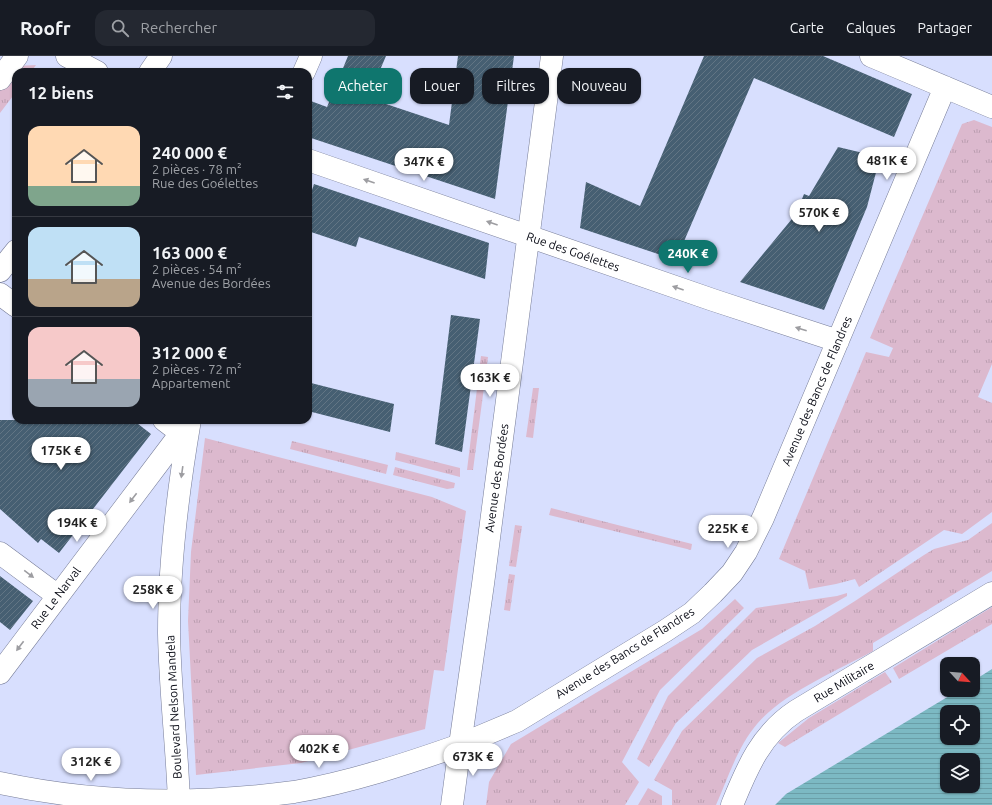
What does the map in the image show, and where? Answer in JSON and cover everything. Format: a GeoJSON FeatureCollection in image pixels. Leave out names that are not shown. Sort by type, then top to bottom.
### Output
{"type":"FeatureCollection","features":[{"type":"Feature","properties":{"kind":"street"},"geometry":{"type":"LineString","coordinates":[[0,79],[17,56]]}},
{"type":"Feature","properties":{"kind":"street"},"geometry":{"type":"LineString","coordinates":[[67,56],[90,68]]}},
{"type":"Feature","properties":{"kind":"street"},"geometry":{"type":"LineString","coordinates":[[153,68],[161,56]]}},
{"type":"Feature","properties":{"kind":"street"},"geometry":{"type":"LineString","coordinates":[[306,68],[311,56]]}},
{"type":"Feature","properties":{"kind":"street","name":"Avenue des Bordées"},"geometry":{"type":"LineString","coordinates":[[452,805],[484,576],[552,56]]}},
{"type":"Feature","properties":{"kind":"street"},"geometry":{"type":"LineString","coordinates":[[884,59],[992,107]]}},
{"type":"Feature","properties":{"kind":"street","name":"Avenue des Bancs de Flandres"},"geometry":{"type":"LineString","coordinates":[[0,783],[87,798],[138,802],[179,802],[243,799],[302,790],[398,767],[460,745],[516,721],[665,631],[692,613],[714,593],[740,562],[756,533],[945,87]]}},
{"type":"Feature","properties":{"kind":"street","name":"Rue des Goélettes"},"geometry":{"type":"LineString","coordinates":[[312,161],[713,300],[838,341]]}},
{"type":"Feature","properties":{"kind":"street"},"geometry":{"type":"LineString","coordinates":[[0,271],[12,255]]}},
{"type":"Feature","properties":{"kind":"street"},"geometry":{"type":"LineString","coordinates":[[0,294],[12,303]]}},
{"type":"Feature","properties":{"kind":"street"},"geometry":{"type":"LineString","coordinates":[[174,424],[186,429]]}},
{"type":"Feature","properties":{"kind":"street","name":"Rue Le Narval"},"geometry":{"type":"LineString","coordinates":[[0,673],[186,429]]}},
{"type":"Feature","properties":{"kind":"street","name":"Boulevard Nelson Mandela"},"geometry":{"type":"LineString","coordinates":[[179,802],[170,656],[170,614],[174,534],[186,429]]}},
{"type":"Feature","properties":{"kind":"street"},"geometry":{"type":"LineString","coordinates":[[0,553],[58,596]]}},
{"type":"Feature","properties":{"kind":"street","name":"Rue Militaire"},"geometry":{"type":"LineString","coordinates":[[732,805],[753,757],[765,738],[780,722],[992,593]]}},
{"type":"Feature","properties":{"kind":"green space"},"geometry":{"type":"Polygon","coordinates":[[[36,65],[34,68],[15,68],[16,66],[36,65]]]}},
{"type":"Feature","properties":{"kind":"green space"},"geometry":{"type":"Polygon","coordinates":[[[12,72],[12,97],[0,113],[0,89],[12,72]]]}},
{"type":"Feature","properties":{"kind":"green space"},"geometry":{"type":"Polygon","coordinates":[[[974,120],[992,127],[992,364],[978,397],[992,403],[992,512],[962,534],[944,530],[859,587],[855,579],[809,589],[805,571],[779,559],[866,352],[889,357],[893,348],[870,338],[962,124],[974,120]]]}},
{"type":"Feature","properties":{"kind":"green space"},"geometry":{"type":"Polygon","coordinates":[[[481,356],[488,357],[473,470],[467,470],[481,356]]]}},
{"type":"Feature","properties":{"kind":"green space"},"geometry":{"type":"Polygon","coordinates":[[[533,388],[539,388],[533,438],[526,437],[533,388]]]}},
{"type":"Feature","properties":{"kind":"green space"},"geometry":{"type":"Polygon","coordinates":[[[205,438],[432,497],[466,511],[444,671],[434,670],[425,729],[301,763],[196,775],[188,621],[191,552],[205,438]]]}},
{"type":"Feature","properties":{"kind":"green space"},"geometry":{"type":"Polygon","coordinates":[[[292,441],[388,465],[386,474],[290,449],[292,441]]]}},
{"type":"Feature","properties":{"kind":"green space"},"geometry":{"type":"Polygon","coordinates":[[[396,452],[460,468],[460,477],[395,460],[396,452]]]}},
{"type":"Feature","properties":{"kind":"green space"},"geometry":{"type":"Polygon","coordinates":[[[395,467],[455,483],[454,488],[447,489],[393,475],[395,467]]]}},
{"type":"Feature","properties":{"kind":"green space"},"geometry":{"type":"Polygon","coordinates":[[[551,508],[692,544],[691,550],[549,515],[551,508]]]}},
{"type":"Feature","properties":{"kind":"green space"},"geometry":{"type":"Polygon","coordinates":[[[992,523],[992,571],[873,643],[873,651],[811,683],[768,713],[757,724],[744,742],[716,805],[672,805],[672,790],[654,780],[682,731],[757,658],[815,626],[934,549],[968,540],[992,523]]]}},
{"type":"Feature","properties":{"kind":"green space"},"geometry":{"type":"Polygon","coordinates":[[[515,525],[522,526],[516,567],[509,566],[515,525]]]}},
{"type":"Feature","properties":{"kind":"green space"},"geometry":{"type":"Polygon","coordinates":[[[509,574],[515,575],[510,611],[504,610],[509,574]]]}},
{"type":"Feature","properties":{"kind":"green space"},"geometry":{"type":"Polygon","coordinates":[[[847,593],[847,596],[752,650],[676,723],[649,767],[637,759],[668,696],[756,608],[837,596],[847,593]]]}},
{"type":"Feature","properties":{"kind":"green space"},"geometry":{"type":"Polygon","coordinates":[[[735,599],[744,608],[660,690],[622,762],[639,782],[625,805],[486,805],[489,782],[511,744],[702,629],[735,599]]]}},
{"type":"Feature","properties":{"kind":"green space"},"geometry":{"type":"Polygon","coordinates":[[[992,607],[992,624],[899,679],[893,668],[992,607]]]}},
{"type":"Feature","properties":{"kind":"green space"},"geometry":{"type":"Polygon","coordinates":[[[885,672],[892,682],[785,747],[778,743],[809,718],[885,672]]]}},
{"type":"Feature","properties":{"kind":"green space"},"geometry":{"type":"Polygon","coordinates":[[[648,788],[662,796],[662,805],[638,805],[648,788]]]}},
{"type":"Feature","properties":{"kind":"shaded area"},"geometry":{"type":"Polygon","coordinates":[[[992,669],[992,805],[775,805],[786,794],[947,697],[980,697],[980,677],[992,669]]]}},
{"type":"Feature","properties":{"kind":"building"},"geometry":{"type":"Polygon","coordinates":[[[348,56],[386,56],[381,68],[343,68],[348,56]]]}},
{"type":"Feature","properties":{"kind":"building"},"geometry":{"type":"Polygon","coordinates":[[[458,56],[514,56],[512,68],[482,68],[482,104],[508,104],[495,199],[312,138],[312,101],[327,107],[328,104],[386,104],[449,125],[452,104],[474,104],[474,68],[456,68],[458,56]]]}},
{"type":"Feature","properties":{"kind":"building"},"geometry":{"type":"Polygon","coordinates":[[[704,56],[823,56],[912,94],[894,137],[754,78],[676,260],[580,228],[586,182],[640,206],[704,56]]]}},
{"type":"Feature","properties":{"kind":"building"},"geometry":{"type":"Polygon","coordinates":[[[838,147],[880,157],[867,207],[824,310],[740,282],[796,214],[804,194],[809,196],[838,147]]]}},
{"type":"Feature","properties":{"kind":"building"},"geometry":{"type":"Polygon","coordinates":[[[314,184],[489,243],[485,279],[359,237],[356,247],[312,232],[312,190],[314,184]]]}},
{"type":"Feature","properties":{"kind":"building"},"geometry":{"type":"Polygon","coordinates":[[[451,315],[480,319],[462,452],[435,444],[451,315]]]}},
{"type":"Feature","properties":{"kind":"building"},"geometry":{"type":"Polygon","coordinates":[[[312,383],[394,404],[390,432],[312,412],[312,383]]]}},
{"type":"Feature","properties":{"kind":"building"},"geometry":{"type":"Polygon","coordinates":[[[0,420],[12,420],[12,424],[138,424],[151,434],[59,553],[41,539],[38,543],[0,509],[0,420]]]}},
{"type":"Feature","properties":{"kind":"building"},"geometry":{"type":"Polygon","coordinates":[[[0,576],[33,601],[10,630],[0,622],[0,576]]]}}]}
